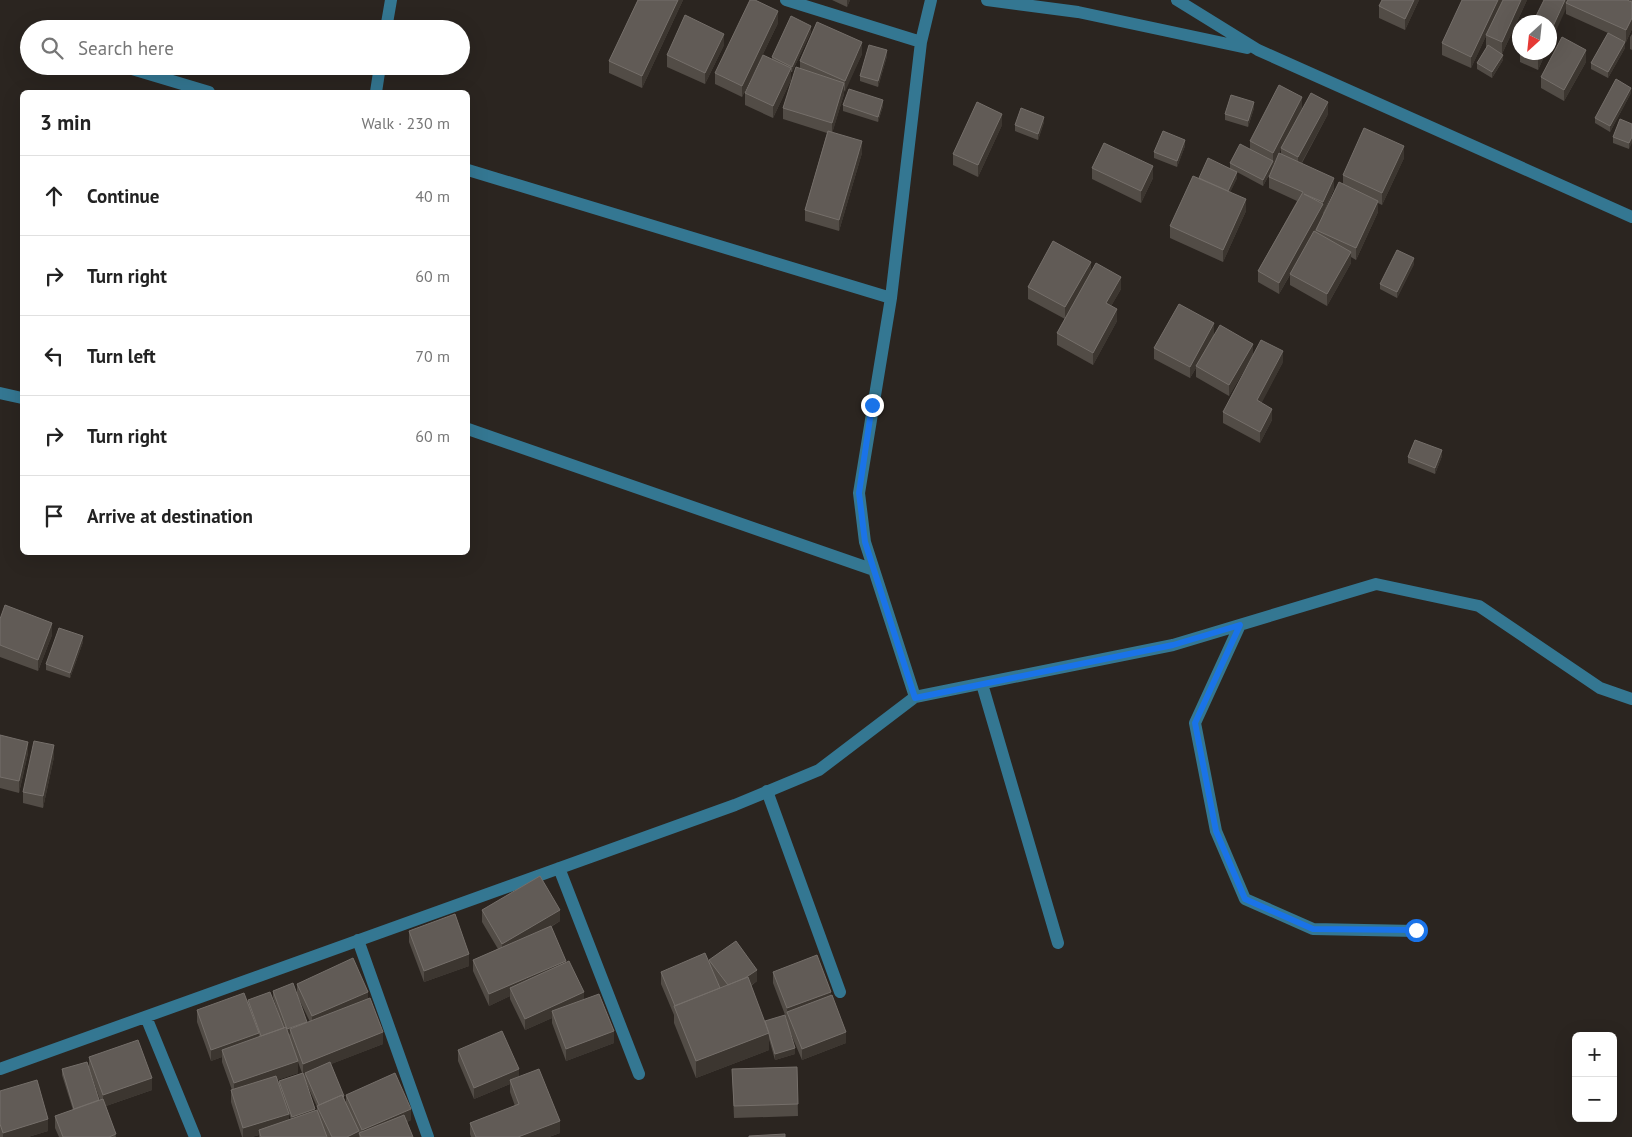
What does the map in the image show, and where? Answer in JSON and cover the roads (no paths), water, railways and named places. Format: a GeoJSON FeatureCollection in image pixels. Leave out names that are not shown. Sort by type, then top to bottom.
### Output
{"type":"FeatureCollection","features":[{"type":"Feature","properties":{"kind":"street"},"geometry":{"type":"LineString","coordinates":[[388,20],[391,0]]}},
{"type":"Feature","properties":{"kind":"street"},"geometry":{"type":"LineString","coordinates":[[786,0],[921,42]]}},
{"type":"Feature","properties":{"kind":"street"},"geometry":{"type":"LineString","coordinates":[[915,698],[865,542],[859,493],[891,298],[921,42],[931,0]]}},
{"type":"Feature","properties":{"kind":"street"},"geometry":{"type":"LineString","coordinates":[[987,0],[1078,12],[1258,50]]}},
{"type":"Feature","properties":{"kind":"street"},"geometry":{"type":"LineString","coordinates":[[1177,0],[1258,50],[1632,217]]}},
{"type":"Feature","properties":{"kind":"street"},"geometry":{"type":"LineString","coordinates":[[152,75],[202,90]]}},
{"type":"Feature","properties":{"kind":"street"},"geometry":{"type":"LineString","coordinates":[[376,90],[379,75]]}},
{"type":"Feature","properties":{"kind":"street"},"geometry":{"type":"LineString","coordinates":[[470,171],[891,298]]}},
{"type":"Feature","properties":{"kind":"street"},"geometry":{"type":"LineString","coordinates":[[0,392],[20,397]]}},
{"type":"Feature","properties":{"kind":"street"},"geometry":{"type":"LineString","coordinates":[[470,430],[874,570]]}},
{"type":"Feature","properties":{"kind":"street"},"geometry":{"type":"LineString","coordinates":[[0,1069],[735,805],[819,770],[915,698],[1173,645],[1376,584],[1478,606],[1600,688],[1632,699]]}},
{"type":"Feature","properties":{"kind":"street"},"geometry":{"type":"LineString","coordinates":[[1240,625],[1195,723],[1216,831],[1245,899],[1313,929],[1416,930]]}},
{"type":"Feature","properties":{"kind":"street"},"geometry":{"type":"LineString","coordinates":[[982,684],[1058,943]]}},
{"type":"Feature","properties":{"kind":"street"},"geometry":{"type":"LineString","coordinates":[[767,791],[840,992]]}},
{"type":"Feature","properties":{"kind":"street"},"geometry":{"type":"LineString","coordinates":[[559,868],[639,1074]]}},
{"type":"Feature","properties":{"kind":"street"},"geometry":{"type":"LineString","coordinates":[[358,940],[428,1137]]}},
{"type":"Feature","properties":{"kind":"street"},"geometry":{"type":"LineString","coordinates":[[146,1017],[195,1137]]}}]}
